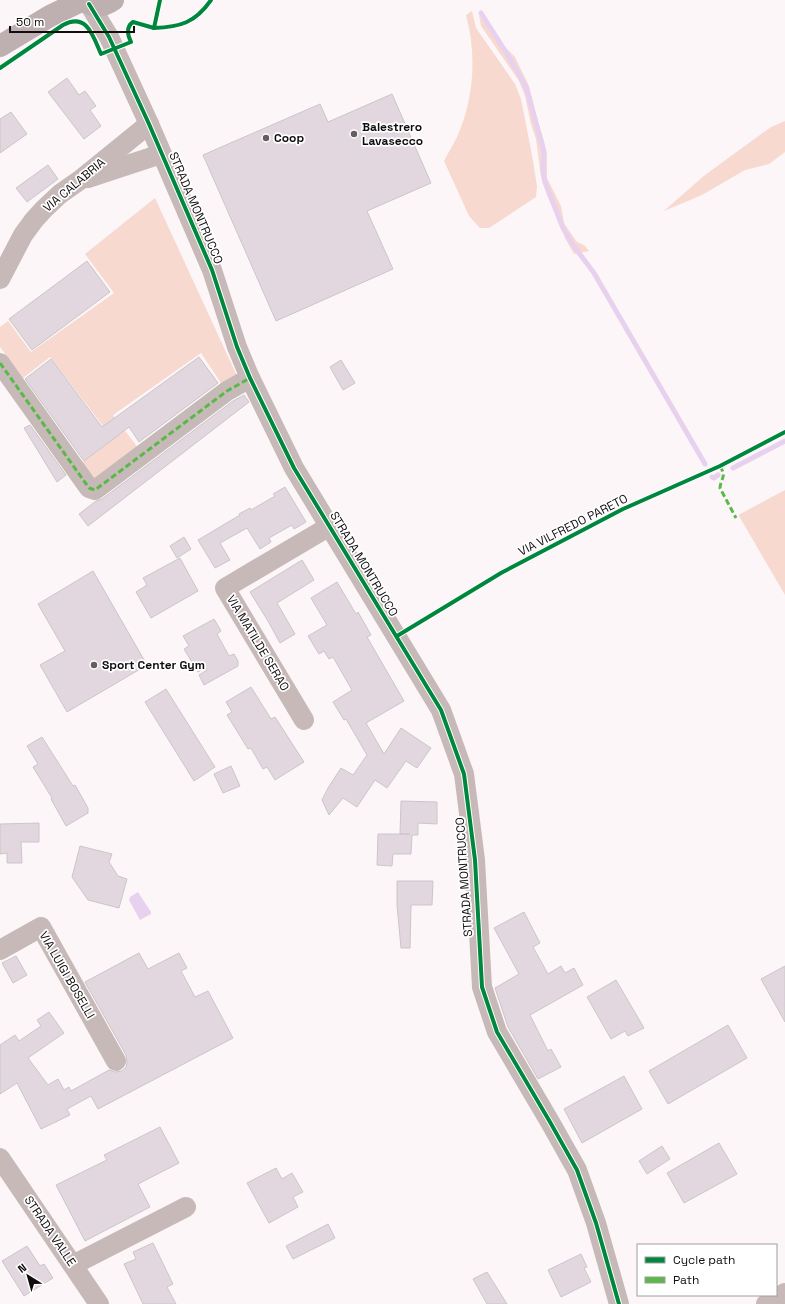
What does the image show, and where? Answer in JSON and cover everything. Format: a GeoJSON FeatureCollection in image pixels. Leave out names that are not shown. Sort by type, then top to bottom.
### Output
{"type":"FeatureCollection","features":[{"type":"Feature","properties":{"kind":"main road"},"geometry":{"type":"LineString","coordinates":[[0,38],[46,0]]}},
{"type":"Feature","properties":{"kind":"main road"},"geometry":{"type":"LineString","coordinates":[[0,46],[50,16],[85,1],[102,5],[113,0]]}},
{"type":"Feature","properties":{"kind":"street","name":"STRADA MONTRUCCO"},"geometry":{"type":"LineString","coordinates":[[109,37],[109,17],[113,0]]}},
{"type":"Feature","properties":{"kind":"street","name":"STRADA MONTRUCCO"},"geometry":{"type":"LineString","coordinates":[[85,1],[109,37],[149,124],[212,270],[237,347],[250,378],[294,468],[444,717],[464,774],[475,860],[482,987],[497,1032],[577,1170],[596,1223],[619,1304]]}},
{"type":"Feature","properties":{"kind":"street","name":"VIA CALABRIA"},"geometry":{"type":"LineString","coordinates":[[0,279],[34,220],[60,194],[80,180],[149,124]]}},
{"type":"Feature","properties":{"kind":"street"},"geometry":{"type":"LineString","coordinates":[[80,180],[161,154]]}},
{"type":"Feature","properties":{"kind":"street"},"geometry":{"type":"LineString","coordinates":[[0,363],[89,488],[94,490],[227,391],[250,378]]}},
{"type":"Feature","properties":{"kind":"street","name":"VIA MATILDE SERAO"},"geometry":{"type":"LineString","coordinates":[[304,720],[225,588],[330,526]]}},
{"type":"Feature","properties":{"kind":"street","name":"VIA LUIGI BOSELLI"},"geometry":{"type":"LineString","coordinates":[[0,950],[41,928],[116,1061]]}},
{"type":"Feature","properties":{"kind":"street","name":"STRADA VALLE"},"geometry":{"type":"LineString","coordinates":[[0,1158],[99,1304]]}},
{"type":"Feature","properties":{"kind":"street"},"geometry":{"type":"LineString","coordinates":[[73,1265],[186,1207]]}},
{"type":"Feature","properties":{"kind":"street"},"geometry":{"type":"LineString","coordinates":[[766,1304],[785,1293]]}},
{"type":"Feature","properties":{"kind":"shaded area"},"geometry":{"type":"Polygon","coordinates":[[[472,11],[476,28],[515,84],[521,99],[537,186],[536,197],[489,228],[480,228],[469,216],[444,161],[463,122],[470,92],[472,77],[472,46],[466,15],[472,11]]]}},
{"type":"Feature","properties":{"kind":"shaded area"},"geometry":{"type":"Polygon","coordinates":[[[479,15],[498,40],[515,57],[529,86],[547,156],[547,178],[561,206],[564,223],[577,242],[584,245],[589,251],[574,254],[566,240],[541,177],[536,139],[525,96],[519,81],[481,26],[479,15]]]}},
{"type":"Feature","properties":{"kind":"shaded area"},"geometry":{"type":"Polygon","coordinates":[[[785,121],[785,152],[769,164],[745,170],[702,195],[664,211],[658,216],[705,175],[771,127],[785,121]]]}},
{"type":"Feature","properties":{"kind":"shaded area"},"geometry":{"type":"Polygon","coordinates":[[[155,198],[237,376],[223,386],[201,353],[113,415],[139,449],[93,483],[79,465],[113,439],[50,357],[23,378],[0,347],[0,327],[8,321],[31,352],[114,293],[85,254],[155,198]]]}},
{"type":"Feature","properties":{"kind":"shaded area"},"geometry":{"type":"Polygon","coordinates":[[[785,490],[785,595],[739,516],[740,514],[785,490]]]}},
{"type":"Feature","properties":{"kind":"shaded area"},"geometry":{"type":"Polygon","coordinates":[[[138,892],[151,912],[151,914],[140,920],[129,900],[130,897],[138,892]]]}},
{"type":"Feature","properties":{"kind":"building"},"geometry":{"type":"Polygon","coordinates":[[[67,78],[79,95],[85,91],[96,106],[90,110],[101,126],[84,139],[48,92],[67,78]]]}},
{"type":"Feature","properties":{"kind":"building"},"geometry":{"type":"Polygon","coordinates":[[[392,94],[431,183],[367,211],[393,269],[276,321],[203,155],[320,104],[328,122],[392,94]]]}},
{"type":"Feature","properties":{"kind":"building"},"geometry":{"type":"Polygon","coordinates":[[[11,112],[27,134],[0,153],[0,119],[11,112]]]}},
{"type":"Feature","properties":{"kind":"building"},"geometry":{"type":"Polygon","coordinates":[[[48,165],[58,179],[27,202],[16,188],[48,165]]]}},
{"type":"Feature","properties":{"kind":"building"},"geometry":{"type":"Polygon","coordinates":[[[87,261],[110,292],[32,350],[9,319],[87,261]]]}},
{"type":"Feature","properties":{"kind":"building"},"geometry":{"type":"Polygon","coordinates":[[[199,357],[218,383],[139,442],[129,427],[84,461],[25,379],[51,359],[102,427],[199,357]]]}},
{"type":"Feature","properties":{"kind":"building"},"geometry":{"type":"Polygon","coordinates":[[[341,360],[355,383],[343,390],[330,367],[341,360]]]}},
{"type":"Feature","properties":{"kind":"building"},"geometry":{"type":"Polygon","coordinates":[[[244,395],[249,402],[88,526],[79,514],[96,501],[102,499],[233,401],[244,395]]]}},
{"type":"Feature","properties":{"kind":"building"},"geometry":{"type":"Polygon","coordinates":[[[30,425],[66,475],[57,482],[24,428],[30,425]]]}},
{"type":"Feature","properties":{"kind":"building"},"geometry":{"type":"Polygon","coordinates":[[[285,487],[306,522],[294,529],[292,525],[269,538],[271,542],[260,549],[247,528],[220,543],[230,560],[215,568],[198,540],[240,515],[239,514],[250,508],[251,510],[275,496],[273,494],[285,487]]]}},
{"type":"Feature","properties":{"kind":"building"},"geometry":{"type":"Polygon","coordinates":[[[184,537],[191,549],[177,558],[170,546],[184,537]]]}},
{"type":"Feature","properties":{"kind":"building"},"geometry":{"type":"Polygon","coordinates":[[[180,558],[198,591],[151,618],[136,592],[147,585],[143,578],[180,558]]]}},
{"type":"Feature","properties":{"kind":"building"},"geometry":{"type":"Polygon","coordinates":[[[302,560],[314,580],[277,603],[295,634],[280,643],[250,592],[302,560]]]}},
{"type":"Feature","properties":{"kind":"building"},"geometry":{"type":"Polygon","coordinates":[[[93,571],[147,665],[67,712],[40,665],[65,651],[38,604],[93,571]]]}},
{"type":"Feature","properties":{"kind":"building"},"geometry":{"type":"Polygon","coordinates":[[[337,582],[356,614],[358,612],[371,635],[367,637],[404,701],[366,723],[384,754],[401,728],[431,748],[417,768],[406,761],[387,788],[375,780],[357,807],[343,798],[329,815],[322,800],[328,788],[341,768],[353,775],[367,755],[346,719],[344,720],[333,702],[352,690],[333,657],[329,659],[324,651],[319,654],[308,636],[327,625],[311,598],[337,582]]]}},
{"type":"Feature","properties":{"kind":"building"},"geometry":{"type":"Polygon","coordinates":[[[214,619],[221,631],[217,634],[229,656],[234,654],[238,661],[238,666],[204,685],[199,675],[207,670],[205,668],[198,672],[184,649],[189,646],[183,636],[214,619]]]}},
{"type":"Feature","properties":{"kind":"building"},"geometry":{"type":"Polygon","coordinates":[[[251,687],[271,719],[275,717],[304,762],[275,780],[267,767],[263,769],[251,748],[248,749],[227,715],[232,712],[226,702],[251,687]]]}},
{"type":"Feature","properties":{"kind":"building"},"geometry":{"type":"Polygon","coordinates":[[[166,689],[215,767],[194,781],[145,702],[166,689]]]}},
{"type":"Feature","properties":{"kind":"building"},"geometry":{"type":"Polygon","coordinates":[[[42,737],[73,786],[75,785],[88,808],[88,813],[66,826],[51,799],[52,798],[33,767],[38,764],[27,746],[42,737]]]}},
{"type":"Feature","properties":{"kind":"building"},"geometry":{"type":"Polygon","coordinates":[[[231,766],[240,786],[223,793],[214,774],[231,766]]]}},
{"type":"Feature","properties":{"kind":"building"},"geometry":{"type":"Polygon","coordinates":[[[401,801],[437,802],[437,824],[418,823],[418,835],[412,835],[411,854],[393,854],[392,866],[377,865],[378,834],[400,834],[401,801]]]}},
{"type":"Feature","properties":{"kind":"building"},"geometry":{"type":"Polygon","coordinates":[[[39,823],[39,842],[21,842],[22,863],[7,863],[7,853],[0,854],[0,824],[39,823]]]}},
{"type":"Feature","properties":{"kind":"building"},"geometry":{"type":"Polygon","coordinates":[[[80,846],[112,854],[109,862],[118,876],[127,879],[119,908],[88,900],[72,877],[80,846]]]}},
{"type":"Feature","properties":{"kind":"building"},"geometry":{"type":"Polygon","coordinates":[[[397,881],[433,881],[432,905],[411,905],[410,948],[401,948],[397,905],[397,881]]]}},
{"type":"Feature","properties":{"kind":"building"},"geometry":{"type":"Polygon","coordinates":[[[524,912],[540,943],[533,947],[548,974],[561,966],[565,973],[574,968],[583,985],[530,1015],[548,1051],[551,1049],[561,1067],[538,1079],[508,1027],[495,988],[519,974],[494,928],[524,912]]]}},
{"type":"Feature","properties":{"kind":"building"},"geometry":{"type":"Polygon","coordinates":[[[139,953],[148,969],[179,953],[187,968],[181,971],[195,997],[208,991],[233,1038],[98,1109],[91,1096],[67,1109],[70,1115],[41,1129],[17,1083],[0,1094],[0,1045],[15,1035],[19,1041],[41,1026],[37,1020],[49,1012],[64,1033],[28,1058],[48,1085],[58,1079],[64,1090],[69,1087],[71,1091],[109,1070],[115,1072],[122,1071],[126,1067],[126,1055],[85,982],[139,953]]]}},
{"type":"Feature","properties":{"kind":"building"},"geometry":{"type":"Polygon","coordinates":[[[16,956],[27,975],[13,983],[2,963],[16,956]]]}},
{"type":"Feature","properties":{"kind":"building"},"geometry":{"type":"Polygon","coordinates":[[[785,966],[785,1022],[761,979],[785,966]]]}},
{"type":"Feature","properties":{"kind":"building"},"geometry":{"type":"Polygon","coordinates":[[[616,980],[644,1028],[628,1036],[625,1031],[611,1039],[587,997],[616,980]]]}},
{"type":"Feature","properties":{"kind":"building"},"geometry":{"type":"Polygon","coordinates":[[[728,1025],[747,1058],[668,1104],[649,1071],[728,1025]]]}},
{"type":"Feature","properties":{"kind":"building"},"geometry":{"type":"Polygon","coordinates":[[[624,1076],[642,1109],[582,1143],[564,1109],[624,1076]]]}},
{"type":"Feature","properties":{"kind":"building"},"geometry":{"type":"Polygon","coordinates":[[[160,1127],[179,1163],[138,1184],[150,1207],[85,1241],[56,1185],[107,1160],[104,1155],[160,1127]]]}},
{"type":"Feature","properties":{"kind":"building"},"geometry":{"type":"Polygon","coordinates":[[[719,1143],[737,1174],[684,1203],[667,1173],[719,1143]]]}},
{"type":"Feature","properties":{"kind":"building"},"geometry":{"type":"Polygon","coordinates":[[[662,1146],[670,1159],[647,1174],[639,1161],[662,1146]]]}},
{"type":"Feature","properties":{"kind":"building"},"geometry":{"type":"Polygon","coordinates":[[[276,1168],[282,1179],[292,1173],[303,1192],[293,1197],[298,1207],[269,1223],[247,1183],[276,1168]]]}},
{"type":"Feature","properties":{"kind":"building"},"geometry":{"type":"Polygon","coordinates":[[[328,1224],[335,1238],[293,1259],[286,1246],[328,1224]]]}},
{"type":"Feature","properties":{"kind":"building"},"geometry":{"type":"Polygon","coordinates":[[[153,1243],[173,1284],[167,1287],[176,1304],[143,1304],[124,1264],[136,1259],[133,1252],[153,1243]]]}},
{"type":"Feature","properties":{"kind":"building"},"geometry":{"type":"Polygon","coordinates":[[[27,1246],[40,1266],[44,1264],[53,1278],[24,1296],[2,1261],[27,1246]]]}},
{"type":"Feature","properties":{"kind":"building"},"geometry":{"type":"Polygon","coordinates":[[[581,1254],[587,1267],[584,1268],[591,1282],[561,1297],[548,1270],[581,1254]]]}},
{"type":"Feature","properties":{"kind":"building"},"geometry":{"type":"Polygon","coordinates":[[[487,1272],[507,1304],[487,1304],[473,1279],[487,1272]]]}},
{"type":"Feature","properties":{"kind":"waterway"},"geometry":{"type":"LineString","coordinates":[[481,13],[526,87],[544,152],[543,170],[545,182],[563,228],[573,245],[594,273],[705,464]]}},
{"type":"Feature","properties":{"kind":"waterway"},"geometry":{"type":"LineString","coordinates":[[733,468],[785,441]]}},
{"type":"Feature","properties":{"kind":"waterway"},"geometry":{"type":"LineString","coordinates":[[712,477],[714,478],[718,475]]}},
{"type":"Feature","properties":{"kind":"marked path"},"geometry":{"type":"LineString","coordinates":[[0,363],[89,488],[95,490],[227,391],[250,378]]}},
{"type":"Feature","properties":{"kind":"marked path"},"geometry":{"type":"LineString","coordinates":[[720,466],[723,473],[720,488],[736,518]]}},
{"type":"Feature","properties":{"kind":"cycle path"},"geometry":{"type":"LineString","coordinates":[[0,68],[63,25],[71,22],[78,22],[88,28],[92,33],[101,54],[131,42],[128,31],[129,26],[133,22],[154,28],[160,0]]}},
{"type":"Feature","properties":{"kind":"cycle path"},"geometry":{"type":"LineString","coordinates":[[154,28],[179,25],[193,19],[211,0]]}},
{"type":"Feature","properties":{"kind":"cycle path"},"geometry":{"type":"LineString","coordinates":[[89,4],[109,37],[149,124],[212,270],[237,347],[250,378],[294,468],[441,710],[464,774],[475,860],[482,987],[497,1032],[577,1170],[596,1223],[619,1304]]}},
{"type":"Feature","properties":{"kind":"cycle path","name":"VIA VILFREDO PARETO"},"geometry":{"type":"LineString","coordinates":[[397,636],[501,573],[623,509],[720,466],[785,432]]}},
{"type":"Feature","properties":{"kind":"place","name":"Balestrero Lavasecco"},"geometry":{"type":"Point","coordinates":[354,134]}},
{"type":"Feature","properties":{"kind":"place","name":"Coop"},"geometry":{"type":"Point","coordinates":[266,138]}},
{"type":"Feature","properties":{"kind":"place","name":"Sport Center Gym"},"geometry":{"type":"Point","coordinates":[94,665]}}]}
